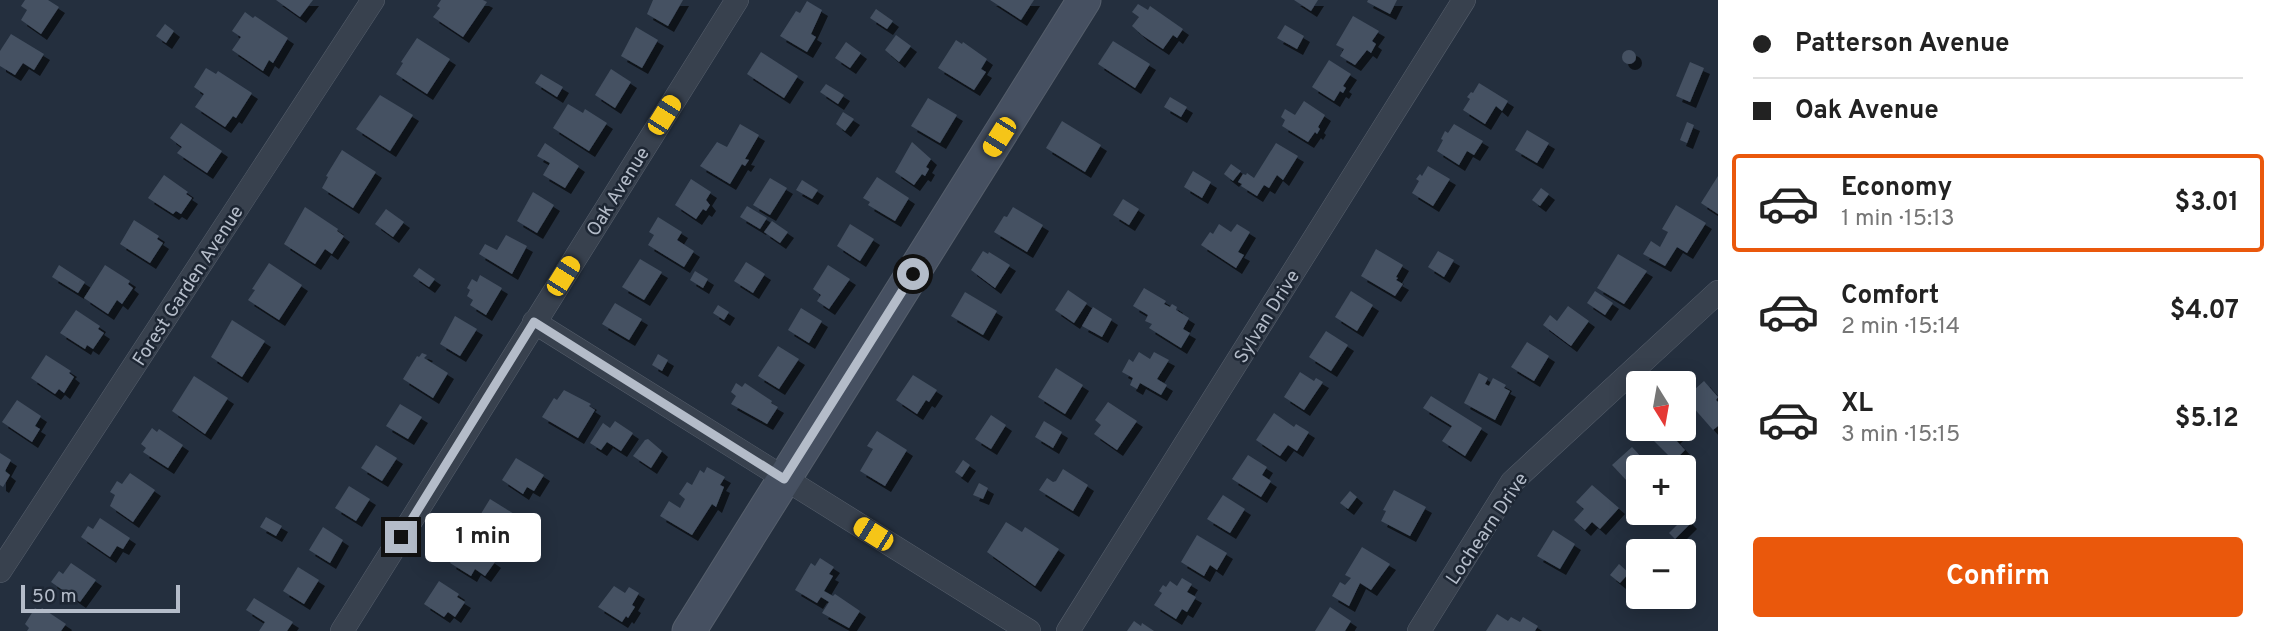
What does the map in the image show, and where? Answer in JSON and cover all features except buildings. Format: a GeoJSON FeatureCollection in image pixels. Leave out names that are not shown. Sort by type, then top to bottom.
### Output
{"type":"FeatureCollection","features":[{"type":"Feature","properties":{"kind":"main road"},"geometry":{"type":"LineString","coordinates":[[689,631],[1084,0]]}},
{"type":"Feature","properties":{"kind":"street","name":"Forest Garden Avenue"},"geometry":{"type":"LineString","coordinates":[[0,571],[373,0]]}},
{"type":"Feature","properties":{"kind":"street","name":"Oak Avenue"},"geometry":{"type":"LineString","coordinates":[[342,631],[737,0]]}},
{"type":"Feature","properties":{"kind":"street","name":"Sylvan Drive"},"geometry":{"type":"LineString","coordinates":[[1068,631],[1464,0]]}},
{"type":"Feature","properties":{"kind":"street","name":"Lochearn Drive"},"geometry":{"type":"LineString","coordinates":[[1419,631],[1511,482],[1718,292]]}},
{"type":"Feature","properties":{"kind":"street"},"geometry":{"type":"LineString","coordinates":[[534,322],[1029,631]]}},
{"type":"Feature","properties":{"kind":"route"},"geometry":{"type":"LineString","coordinates":[[401,537],[534,322],[784,479],[913,274]]}}]}
